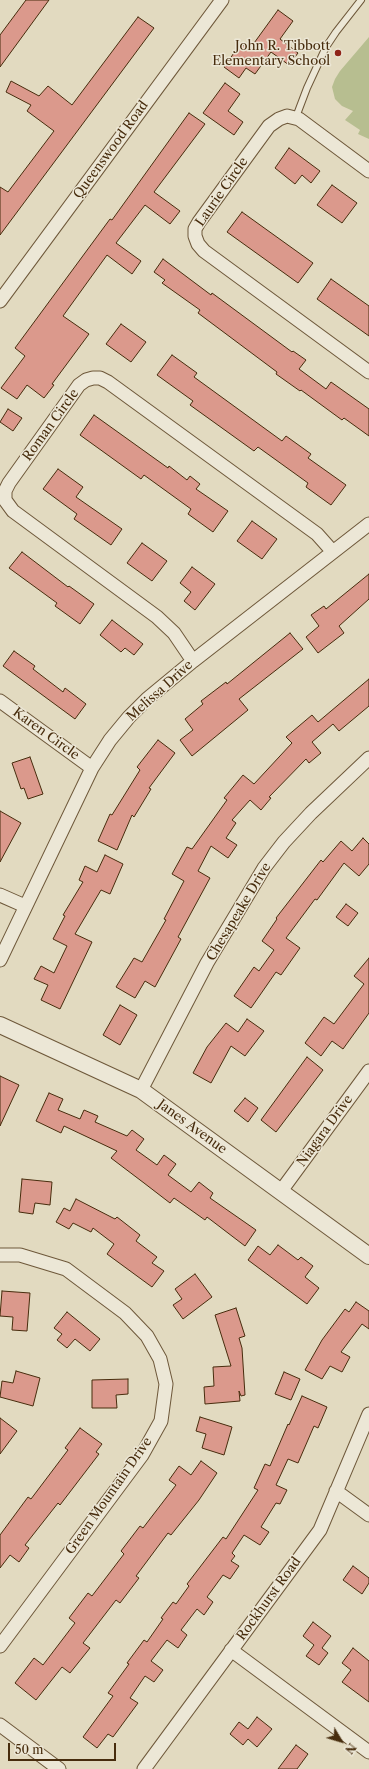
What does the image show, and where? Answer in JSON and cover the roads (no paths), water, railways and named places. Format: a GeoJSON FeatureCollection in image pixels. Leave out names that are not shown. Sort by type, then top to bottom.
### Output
{"type":"FeatureCollection","features":[{"type":"Feature","properties":{"kind":"street","name":"Queenswood Road"},"geometry":{"type":"LineString","coordinates":[[0,301],[222,0]]}},
{"type":"Feature","properties":{"kind":"street","name":"Laurie Circle"},"geometry":{"type":"LineString","coordinates":[[296,117],[287,116],[279,119],[269,126],[195,229],[195,236],[198,244],[204,251],[369,372]]}},
{"type":"Feature","properties":{"kind":"street"},"geometry":{"type":"LineString","coordinates":[[296,117],[369,171]]}},
{"type":"Feature","properties":{"kind":"street","name":"Roman Circle"},"geometry":{"type":"LineString","coordinates":[[193,661],[174,633],[157,617],[13,511],[5,500],[5,491],[9,483],[79,385],[93,378],[100,378],[108,382],[318,534],[333,552]]}},
{"type":"Feature","properties":{"kind":"street","name":"Melissa Drive"},"geometry":{"type":"LineString","coordinates":[[0,960],[92,768],[110,740],[129,716],[193,661],[369,524]]}},
{"type":"Feature","properties":{"kind":"street","name":"Karen Circle"},"geometry":{"type":"LineString","coordinates":[[0,701],[92,768]]}},
{"type":"Feature","properties":{"kind":"street","name":"Chesapeake Drive"},"geometry":{"type":"LineString","coordinates":[[141,1090],[207,963],[264,868],[284,842],[310,813],[369,758]]}},
{"type":"Feature","properties":{"kind":"street"},"geometry":{"type":"LineString","coordinates":[[0,894],[25,906]]}},
{"type":"Feature","properties":{"kind":"street","name":"Janes Avenue"},"geometry":{"type":"LineString","coordinates":[[0,1025],[141,1090],[282,1191],[369,1256]]}},
{"type":"Feature","properties":{"kind":"street","name":"Niagara Drive"},"geometry":{"type":"LineString","coordinates":[[282,1191],[369,1071]]}},
{"type":"Feature","properties":{"kind":"street","name":"Green Mountain Drive"},"geometry":{"type":"LineString","coordinates":[[0,1255],[20,1255],[66,1269],[126,1314],[147,1336],[160,1359],[166,1384],[160,1421],[142,1455],[0,1646]]}},
{"type":"Feature","properties":{"kind":"street","name":"Rockhurst Road"},"geometry":{"type":"LineString","coordinates":[[144,1769],[320,1530],[369,1414]]}},
{"type":"Feature","properties":{"kind":"street"},"geometry":{"type":"LineString","coordinates":[[336,1491],[369,1515]]}},
{"type":"Feature","properties":{"kind":"street"},"geometry":{"type":"LineString","coordinates":[[231,1650],[369,1752]]}},
{"type":"Feature","properties":{"kind":"street"},"geometry":{"type":"LineString","coordinates":[[0,1725],[59,1769]]}},
{"type":"Feature","properties":{"kind":"lane"},"geometry":{"type":"LineString","coordinates":[[296,117],[307,88],[326,48],[336,32],[361,0]]}},
{"type":"Feature","properties":{"kind":"place","name":"John R. Tibbott Elementary School"},"geometry":{"type":"Point","coordinates":[338,53]}}]}
